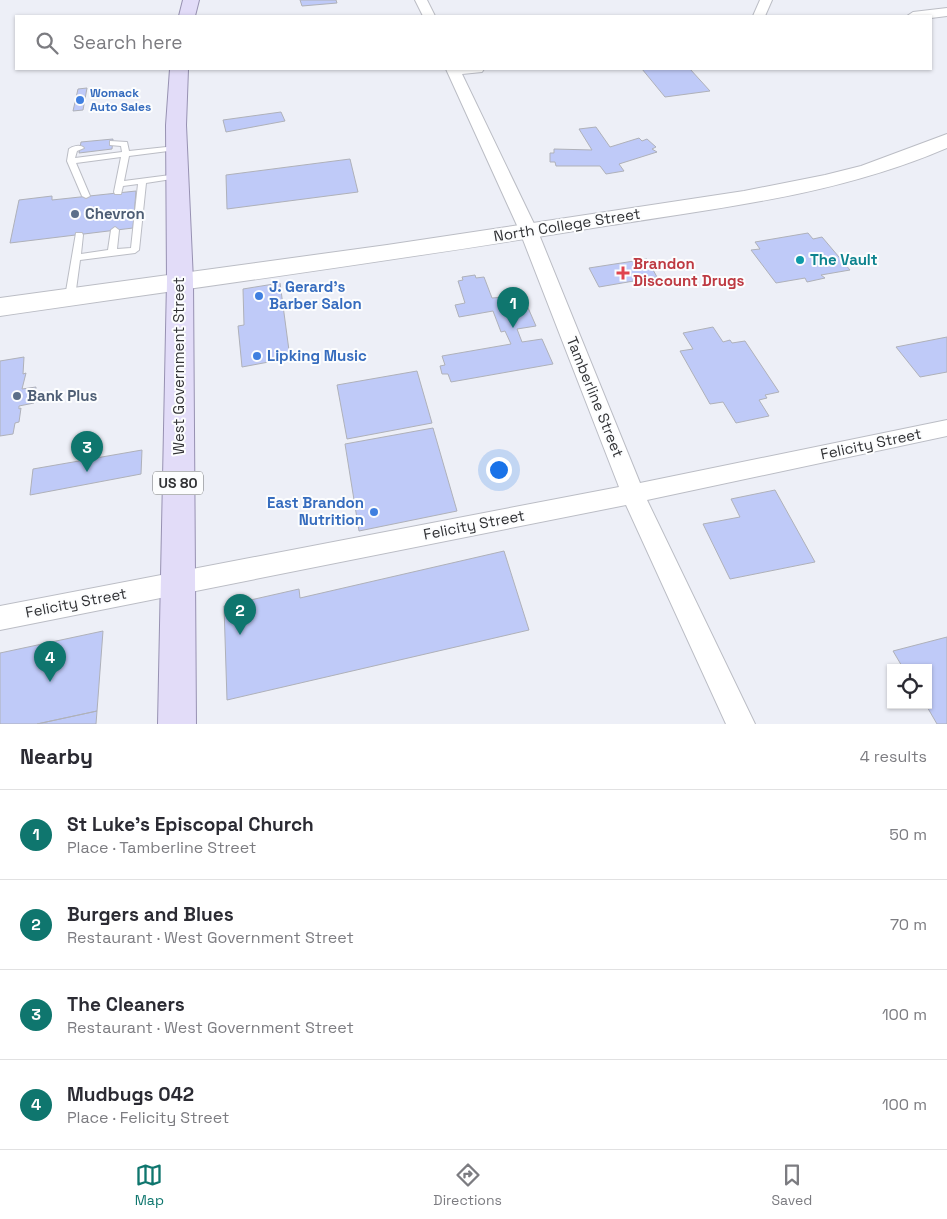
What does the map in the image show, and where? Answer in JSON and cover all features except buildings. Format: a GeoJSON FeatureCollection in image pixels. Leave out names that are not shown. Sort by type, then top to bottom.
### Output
{"type":"FeatureCollection","features":[{"type":"Feature","properties":{"kind":"main road"},"geometry":{"type":"LineString","coordinates":[[187,15],[191,0]]}},
{"type":"Feature","properties":{"kind":"main road","name":"West Government Street"},"geometry":{"type":"LineString","coordinates":[[177,724],[180,281],[176,148],[179,70]]}},
{"type":"Feature","properties":{"kind":"main road","name":"North College Street"},"geometry":{"type":"LineString","coordinates":[[0,307],[529,232],[757,195],[840,179],[894,163],[947,140]]}},
{"type":"Feature","properties":{"kind":"street"},"geometry":{"type":"LineString","coordinates":[[421,0],[428,15]]}},
{"type":"Feature","properties":{"kind":"street"},"geometry":{"type":"LineString","coordinates":[[759,15],[766,0]]}},
{"type":"Feature","properties":{"kind":"street"},"geometry":{"type":"LineString","coordinates":[[922,15],[947,12]]}},
{"type":"Feature","properties":{"kind":"street","name":"Tamberline Street"},"geometry":{"type":"LineString","coordinates":[[454,70],[529,232],[633,494],[728,703],[741,724]]}},
{"type":"Feature","properties":{"kind":"street","name":"Felicity Street"},"geometry":{"type":"LineString","coordinates":[[0,618],[633,494],[947,428]]}},
{"type":"Feature","properties":{"kind":"lane"},"geometry":{"type":"LineString","coordinates":[[113,143],[124,144],[126,154],[119,188],[142,181],[178,176]]}},
{"type":"Feature","properties":{"kind":"lane"},"geometry":{"type":"LineString","coordinates":[[80,148],[73,148],[71,161],[86,196]]}},
{"type":"Feature","properties":{"kind":"lane"},"geometry":{"type":"LineString","coordinates":[[71,161],[176,148]]}},
{"type":"Feature","properties":{"kind":"lane"},"geometry":{"type":"LineString","coordinates":[[76,258],[135,250],[142,181]]}},
{"type":"Feature","properties":{"kind":"lane"},"geometry":{"type":"LineString","coordinates":[[112,252],[115,230]]}},
{"type":"Feature","properties":{"kind":"lane"},"geometry":{"type":"LineString","coordinates":[[70,297],[79,234]]}},
{"type":"Feature","properties":{"kind":"place","name":"Womack Auto Sales"},"geometry":{"type":"Point","coordinates":[80,100]}},
{"type":"Feature","properties":{"kind":"place","name":"Chevron"},"geometry":{"type":"Point","coordinates":[75,214]}},
{"type":"Feature","properties":{"kind":"place","name":"The Vault"},"geometry":{"type":"Point","coordinates":[800,260]}},
{"type":"Feature","properties":{"kind":"place","name":"Brandon Discount Drugs"},"geometry":{"type":"Point","coordinates":[623,273]}},
{"type":"Feature","properties":{"kind":"place","name":"J. Gerard's Barber Salon"},"geometry":{"type":"Point","coordinates":[259,296]}},
{"type":"Feature","properties":{"kind":"place","name":"St Luke's Episcopal Church"},"geometry":{"type":"Point","coordinates":[513,328]}},
{"type":"Feature","properties":{"kind":"place","name":"Lipking Music"},"geometry":{"type":"Point","coordinates":[257,356]}},
{"type":"Feature","properties":{"kind":"place","name":"Bank Plus"},"geometry":{"type":"Point","coordinates":[17,396]}},
{"type":"Feature","properties":{"kind":"place","name":"The Cleaners"},"geometry":{"type":"Point","coordinates":[87,472]}},
{"type":"Feature","properties":{"kind":"place","name":"East Brandon Nutrition"},"geometry":{"type":"Point","coordinates":[374,512]}},
{"type":"Feature","properties":{"kind":"place","name":"Burgers and Blues"},"geometry":{"type":"Point","coordinates":[240,635]}},
{"type":"Feature","properties":{"kind":"place","name":"Mudbugs 042"},"geometry":{"type":"Point","coordinates":[50,682]}}]}
